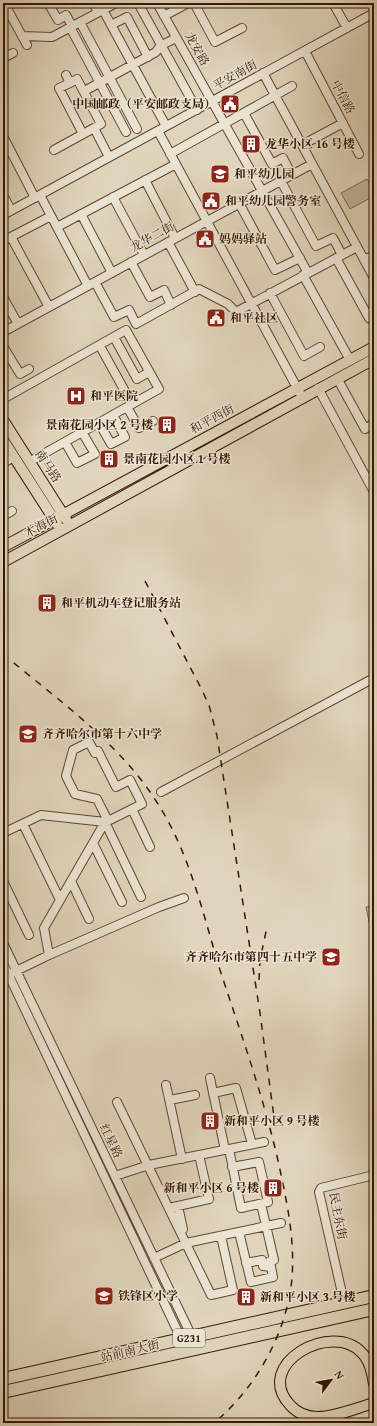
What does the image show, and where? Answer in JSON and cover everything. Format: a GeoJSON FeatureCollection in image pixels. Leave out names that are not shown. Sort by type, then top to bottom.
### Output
{"type":"FeatureCollection","features":[{"type":"Feature","properties":{"kind":"highway","name":"站前南大街"},"geometry":{"type":"LineString","coordinates":[[3,1379],[374,1296]]}},
{"type":"Feature","properties":{"kind":"highway","name":"站前南大街"},"geometry":{"type":"LineString","coordinates":[[3,1392],[374,1309]]}},
{"type":"Feature","properties":{"kind":"main road","name":"和平西街"},"geometry":{"type":"LineString","coordinates":[[65,528],[299,393],[350,360],[374,347]]}},
{"type":"Feature","properties":{"kind":"main road","name":"和平西街"},"geometry":{"type":"LineString","coordinates":[[63,514],[299,393],[318,388],[374,358]]}},
{"type":"Feature","properties":{"kind":"main road","name":"南马路"},"geometry":{"type":"LineString","coordinates":[[3,420],[63,514],[65,528]]}},
{"type":"Feature","properties":{"kind":"main road","name":"南马路"},"geometry":{"type":"LineString","coordinates":[[3,440],[53,519],[65,528]]}},
{"type":"Feature","properties":{"kind":"main road","name":"木海街"},"geometry":{"type":"LineString","coordinates":[[3,547],[63,514]]}},
{"type":"Feature","properties":{"kind":"main road","name":"木海街"},"geometry":{"type":"LineString","coordinates":[[3,562],[65,528]]}},
{"type":"Feature","properties":{"kind":"main road"},"geometry":{"type":"LineString","coordinates":[[374,1384],[366,1357],[359,1349],[349,1343],[332,1341],[302,1349],[296,1353],[285,1364],[281,1379],[283,1395],[288,1403],[300,1413],[307,1416],[322,1417],[374,1404]]}},
{"type":"Feature","properties":{"kind":"street"},"geometry":{"type":"LineString","coordinates":[[4,3],[27,45]]}},
{"type":"Feature","properties":{"kind":"street"},"geometry":{"type":"LineString","coordinates":[[48,3],[58,20],[66,15],[74,25],[109,77],[137,129]]}},
{"type":"Feature","properties":{"kind":"street"},"geometry":{"type":"LineString","coordinates":[[93,3],[111,25],[166,126]]}},
{"type":"Feature","properties":{"kind":"street"},"geometry":{"type":"LineString","coordinates":[[22,36],[52,37],[116,3]]}},
{"type":"Feature","properties":{"kind":"street"},"geometry":{"type":"LineString","coordinates":[[138,3],[197,110]]}},
{"type":"Feature","properties":{"kind":"street","name":"龙安路"},"geometry":{"type":"LineString","coordinates":[[157,3],[300,258],[306,274],[350,360]]}},
{"type":"Feature","properties":{"kind":"street"},"geometry":{"type":"LineString","coordinates":[[164,16],[188,3]]}},
{"type":"Feature","properties":{"kind":"street"},"geometry":{"type":"LineString","coordinates":[[194,3],[215,42],[242,28]]}},
{"type":"Feature","properties":{"kind":"street"},"geometry":{"type":"LineString","coordinates":[[334,3],[347,28]]}},
{"type":"Feature","properties":{"kind":"street","name":"平安南街"},"geometry":{"type":"LineString","coordinates":[[3,215],[166,126],[197,110],[213,104],[263,74],[374,13]]}},
{"type":"Feature","properties":{"kind":"street"},"geometry":{"type":"LineString","coordinates":[[111,25],[126,17],[148,57]]}},
{"type":"Feature","properties":{"kind":"street"},"geometry":{"type":"LineString","coordinates":[[74,25],[100,83],[126,132]]}},
{"type":"Feature","properties":{"kind":"street"},"geometry":{"type":"LineString","coordinates":[[88,89],[148,57],[162,46],[176,38]]}},
{"type":"Feature","properties":{"kind":"street","name":"中信路"},"geometry":{"type":"LineString","coordinates":[[305,51],[359,154]]}},
{"type":"Feature","properties":{"kind":"street"},"geometry":{"type":"LineString","coordinates":[[3,58],[13,53]]}},
{"type":"Feature","properties":{"kind":"street"},"geometry":{"type":"LineString","coordinates":[[263,74],[374,278]]}},
{"type":"Feature","properties":{"kind":"street"},"geometry":{"type":"LineString","coordinates":[[66,75],[70,83]]}},
{"type":"Feature","properties":{"kind":"street"},"geometry":{"type":"LineString","coordinates":[[54,150],[84,134],[94,128],[102,124],[77,79],[59,88],[84,134]]}},
{"type":"Feature","properties":{"kind":"street"},"geometry":{"type":"LineString","coordinates":[[170,154],[292,86]]}},
{"type":"Feature","properties":{"kind":"street"},"geometry":{"type":"LineString","coordinates":[[244,113],[272,164],[283,158],[292,175]]}},
{"type":"Feature","properties":{"kind":"street"},"geometry":{"type":"LineString","coordinates":[[302,145],[343,123]]}},
{"type":"Feature","properties":{"kind":"street"},"geometry":{"type":"LineString","coordinates":[[94,128],[109,157]]}},
{"type":"Feature","properties":{"kind":"street"},"geometry":{"type":"LineString","coordinates":[[158,131],[299,393]]}},
{"type":"Feature","properties":{"kind":"street"},"geometry":{"type":"LineString","coordinates":[[3,136],[37,196],[51,216],[91,284],[114,317],[129,310],[136,324],[199,289],[228,304],[236,312],[357,247]]}},
{"type":"Feature","properties":{"kind":"street"},"geometry":{"type":"LineString","coordinates":[[57,227],[176,164]]}},
{"type":"Feature","properties":{"kind":"street","name":"龙华二街"},"geometry":{"type":"LineString","coordinates":[[3,332],[312,164]]}},
{"type":"Feature","properties":{"kind":"street"},"geometry":{"type":"LineString","coordinates":[[145,180],[194,292]]}},
{"type":"Feature","properties":{"kind":"street"},"geometry":{"type":"LineString","coordinates":[[281,180],[316,246],[333,238],[339,256],[369,318],[374,316]]}},
{"type":"Feature","properties":{"kind":"street"},"geometry":{"type":"LineString","coordinates":[[3,195],[11,210]]}},
{"type":"Feature","properties":{"kind":"street"},"geometry":{"type":"LineString","coordinates":[[113,197],[144,255]]}},
{"type":"Feature","properties":{"kind":"street"},"geometry":{"type":"LineString","coordinates":[[240,203],[275,270],[300,258]]}},
{"type":"Feature","properties":{"kind":"street"},"geometry":{"type":"LineString","coordinates":[[81,214],[112,273]]}},
{"type":"Feature","properties":{"kind":"street"},"geometry":{"type":"LineString","coordinates":[[3,241],[51,216]]}},
{"type":"Feature","properties":{"kind":"street"},"geometry":{"type":"LineString","coordinates":[[12,237],[49,307]]}},
{"type":"Feature","properties":{"kind":"street"},"geometry":{"type":"LineString","coordinates":[[364,260],[374,255]]}},
{"type":"Feature","properties":{"kind":"street"},"geometry":{"type":"LineString","coordinates":[[132,262],[150,297],[164,290],[171,304]]}},
{"type":"Feature","properties":{"kind":"street"},"geometry":{"type":"LineString","coordinates":[[270,294],[304,356],[320,347]]}},
{"type":"Feature","properties":{"kind":"street"},"geometry":{"type":"LineString","coordinates":[[3,297],[18,324]]}},
{"type":"Feature","properties":{"kind":"street"},"geometry":{"type":"LineString","coordinates":[[3,399],[126,330],[159,389],[30,462]]}},
{"type":"Feature","properties":{"kind":"street"},"geometry":{"type":"LineString","coordinates":[[114,337],[137,379],[150,372]]}},
{"type":"Feature","properties":{"kind":"street"},"geometry":{"type":"LineString","coordinates":[[3,346],[20,374],[28,369]]}},
{"type":"Feature","properties":{"kind":"street"},"geometry":{"type":"LineString","coordinates":[[101,348],[130,405],[139,428],[153,421]]}},
{"type":"Feature","properties":{"kind":"street"},"geometry":{"type":"LineString","coordinates":[[337,378],[365,428],[374,424]]}},
{"type":"Feature","properties":{"kind":"street"},"geometry":{"type":"LineString","coordinates":[[318,388],[374,492]]}},
{"type":"Feature","properties":{"kind":"street"},"geometry":{"type":"LineString","coordinates":[[99,422],[111,444],[124,437],[112,415]]}},
{"type":"Feature","properties":{"kind":"street"},"geometry":{"type":"LineString","coordinates":[[65,442],[77,464],[95,454],[82,432]]}},
{"type":"Feature","properties":{"kind":"street"},"geometry":{"type":"LineString","coordinates":[[3,463],[14,457]]}},
{"type":"Feature","properties":{"kind":"street"},"geometry":{"type":"LineString","coordinates":[[3,516],[12,511]]}},
{"type":"Feature","properties":{"kind":"street"},"geometry":{"type":"LineString","coordinates":[[161,792],[374,678]]}},
{"type":"Feature","properties":{"kind":"street"},"geometry":{"type":"LineString","coordinates":[[3,833],[41,815],[106,821],[142,804],[130,780],[116,787],[98,751],[95,753],[89,742],[73,750],[66,776],[75,794],[97,799],[106,821],[141,897]]}},
{"type":"Feature","properties":{"kind":"street"},"geometry":{"type":"LineString","coordinates":[[132,809],[150,847]]}},
{"type":"Feature","properties":{"kind":"street"},"geometry":{"type":"LineString","coordinates":[[49,955],[44,928],[106,821]]}},
{"type":"Feature","properties":{"kind":"street"},"geometry":{"type":"LineString","coordinates":[[23,824],[60,900]]}},
{"type":"Feature","properties":{"kind":"street"},"geometry":{"type":"LineString","coordinates":[[92,843],[122,902]]}},
{"type":"Feature","properties":{"kind":"street"},"geometry":{"type":"LineString","coordinates":[[3,881],[30,935]]}},
{"type":"Feature","properties":{"kind":"street"},"geometry":{"type":"LineString","coordinates":[[71,881],[89,918]]}},
{"type":"Feature","properties":{"kind":"street"},"geometry":{"type":"LineString","coordinates":[[8,975],[49,955],[159,907],[184,898]]}},
{"type":"Feature","properties":{"kind":"street","name":"红星路"},"geometry":{"type":"LineString","coordinates":[[4,948],[154,1258],[192,1350]]}},
{"type":"Feature","properties":{"kind":"street","name":"红星路"},"geometry":{"type":"LineString","coordinates":[[3,963],[187,1338]]}},
{"type":"Feature","properties":{"kind":"street"},"geometry":{"type":"LineString","coordinates":[[210,1078],[241,1208],[268,1202],[259,1162],[232,1167]]}},
{"type":"Feature","properties":{"kind":"street"},"geometry":{"type":"LineString","coordinates":[[166,1085],[182,1159]]}},
{"type":"Feature","properties":{"kind":"street"},"geometry":{"type":"LineString","coordinates":[[213,1092],[236,1088],[252,1144]]}},
{"type":"Feature","properties":{"kind":"street"},"geometry":{"type":"LineString","coordinates":[[170,1100],[195,1095]]}},
{"type":"Feature","properties":{"kind":"street"},"geometry":{"type":"LineString","coordinates":[[117,1102],[211,1295],[233,1290],[221,1236]]}},
{"type":"Feature","properties":{"kind":"street"},"geometry":{"type":"LineString","coordinates":[[115,1176],[149,1165],[264,1142]]}},
{"type":"Feature","properties":{"kind":"street"},"geometry":{"type":"LineString","coordinates":[[169,1208],[208,1199],[199,1155]]}},
{"type":"Feature","properties":{"kind":"street","name":"民主东街"},"geometry":{"type":"LineString","coordinates":[[344,1302],[319,1192],[321,1188],[374,1175]]}},
{"type":"Feature","properties":{"kind":"street"},"geometry":{"type":"LineString","coordinates":[[239,1232],[251,1282],[273,1277],[270,1261],[274,1260],[261,1204]]}},
{"type":"Feature","properties":{"kind":"street"},"geometry":{"type":"LineString","coordinates":[[178,1206],[186,1243]]}},
{"type":"Feature","properties":{"kind":"street"},"geometry":{"type":"LineString","coordinates":[[154,1258],[186,1243],[281,1223]]}},
{"type":"Feature","properties":{"kind":"street"},"geometry":{"type":"LineString","coordinates":[[246,1263],[262,1260],[263,1266],[271,1267]]}},
{"type":"Feature","properties":{"kind":"shaded area"},"geometry":{"type":"Polygon","coordinates":[[[367,179],[374,192],[374,196],[350,209],[341,193],[367,179]]]}},
{"type":"Feature","properties":{"kind":"shaded area"},"geometry":{"type":"Polygon","coordinates":[[[374,905],[374,945],[366,907],[374,905]]]}},
{"type":"Feature","properties":{"kind":"railway"},"geometry":{"type":"LineString","coordinates":[[145,581],[209,705],[217,736],[260,1013],[276,1132]]}},
{"type":"Feature","properties":{"kind":"railway"},"geometry":{"type":"LineString","coordinates":[[3,654],[87,723],[107,742],[143,782],[169,823],[179,843],[195,885],[220,970],[252,1066],[273,1140],[290,1221],[293,1264],[289,1299],[284,1319],[267,1358],[243,1393],[214,1423]]}},
{"type":"Feature","properties":{"kind":"railway"},"geometry":{"type":"LineString","coordinates":[[259,980],[260,960],[267,927]]}},
{"type":"Feature","properties":{"kind":"place","name":"中国邮政（平安邮政支局）"},"geometry":{"type":"Point","coordinates":[230,104]}},
{"type":"Feature","properties":{"kind":"place","name":"龙华小区 16 号楼"},"geometry":{"type":"Point","coordinates":[251,144]}},
{"type":"Feature","properties":{"kind":"place","name":"和平幼儿园"},"geometry":{"type":"Point","coordinates":[220,174]}},
{"type":"Feature","properties":{"kind":"place","name":"和平幼儿园警务室"},"geometry":{"type":"Point","coordinates":[211,201]}},
{"type":"Feature","properties":{"kind":"place","name":"妈妈驿站"},"geometry":{"type":"Point","coordinates":[205,239]}},
{"type":"Feature","properties":{"kind":"place","name":"和平社区"},"geometry":{"type":"Point","coordinates":[216,318]}},
{"type":"Feature","properties":{"kind":"place","name":"和平医院"},"geometry":{"type":"Point","coordinates":[76,396]}},
{"type":"Feature","properties":{"kind":"place","name":"景南花园小区 2 号楼"},"geometry":{"type":"Point","coordinates":[167,425]}},
{"type":"Feature","properties":{"kind":"place","name":"景南花园小区 1 号楼"},"geometry":{"type":"Point","coordinates":[109,459]}},
{"type":"Feature","properties":{"kind":"place","name":"和平机动车登记服务站"},"geometry":{"type":"Point","coordinates":[47,603]}},
{"type":"Feature","properties":{"kind":"place","name":"齐齐哈尔市第十六中学"},"geometry":{"type":"Point","coordinates":[28,734]}},
{"type":"Feature","properties":{"kind":"place","name":"齐齐哈尔市第四十五中学"},"geometry":{"type":"Point","coordinates":[331,957]}},
{"type":"Feature","properties":{"kind":"place","name":"新和平小区 9 号楼"},"geometry":{"type":"Point","coordinates":[210,1121]}},
{"type":"Feature","properties":{"kind":"place","name":"新和平小区 6 号楼"},"geometry":{"type":"Point","coordinates":[273,1188]}},
{"type":"Feature","properties":{"kind":"place","name":"铁锋区小学"},"geometry":{"type":"Point","coordinates":[104,1296]}},
{"type":"Feature","properties":{"kind":"place","name":"新和平小区 3 号楼"},"geometry":{"type":"Point","coordinates":[246,1297]}}]}
